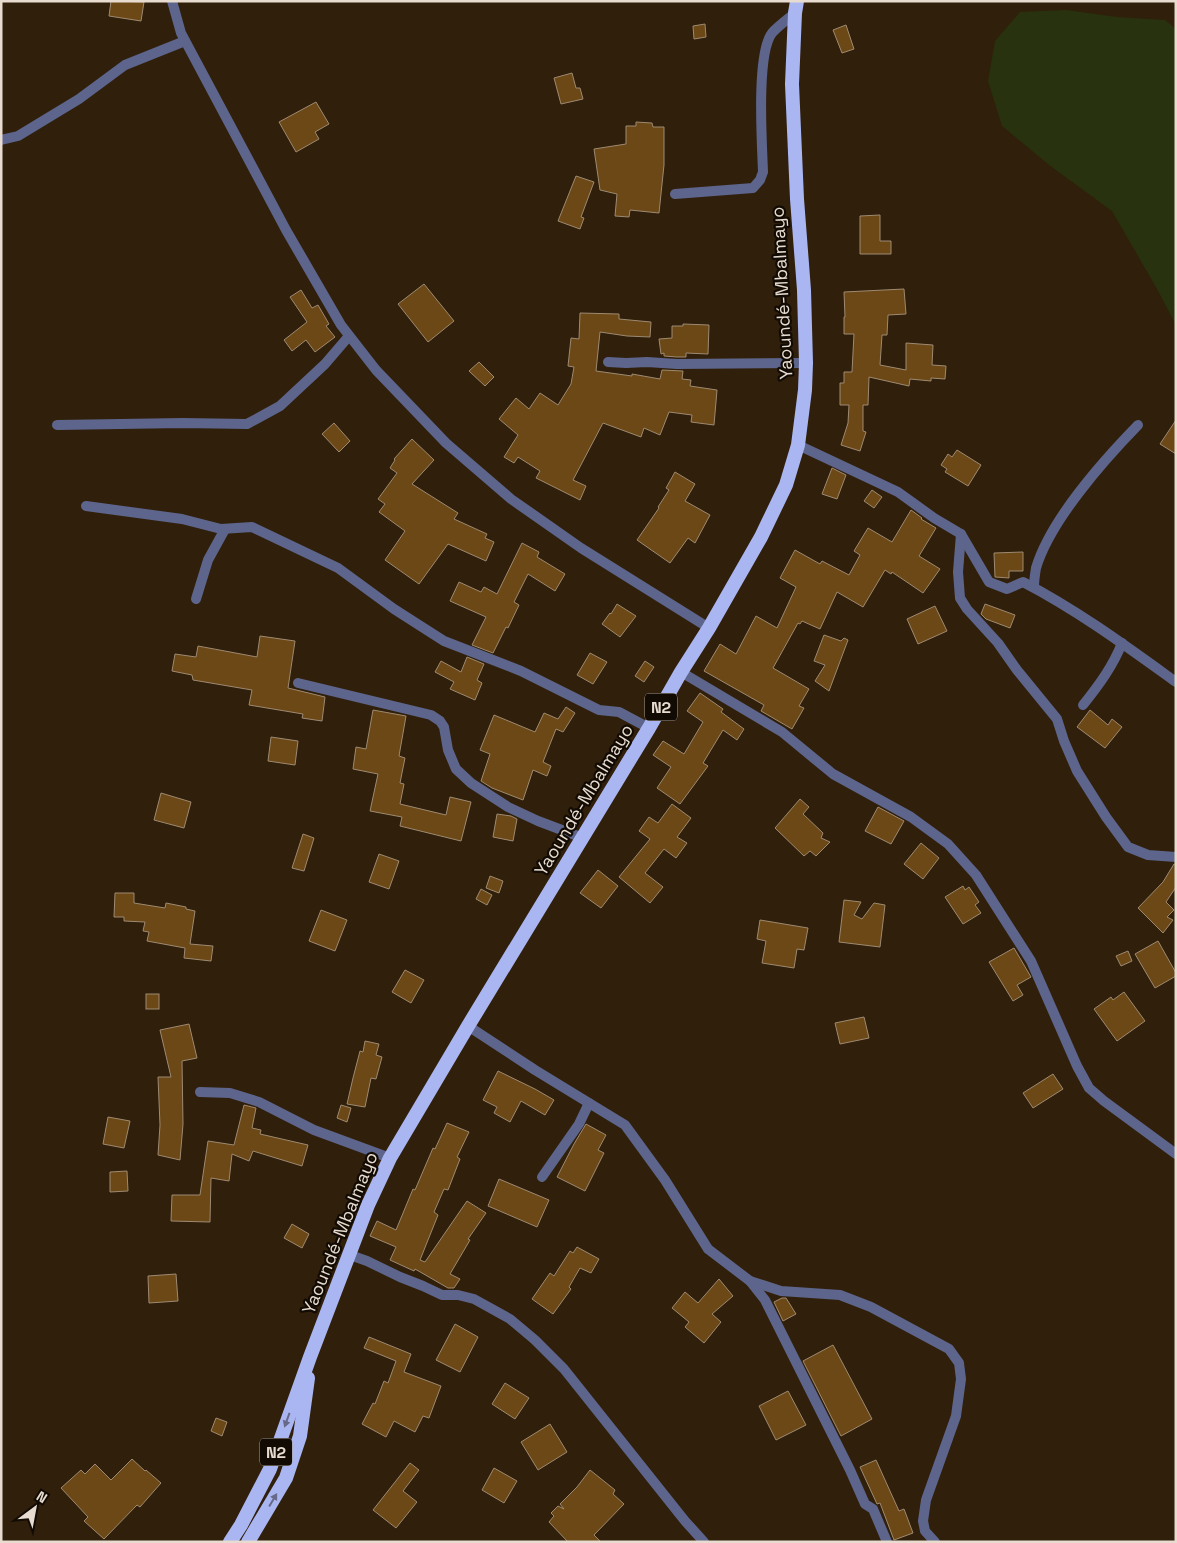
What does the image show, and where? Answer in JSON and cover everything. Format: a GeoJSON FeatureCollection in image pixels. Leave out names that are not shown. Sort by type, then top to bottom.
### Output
{"type":"FeatureCollection","features":[{"type":"Feature","properties":{"kind":"highway","name":"Yaoundé-Mbalmayo"},"geometry":{"type":"LineString","coordinates":[[230,1542],[242,1525],[270,1469],[368,1205],[390,1158],[709,628],[762,537],[786,485],[798,445],[805,390],[806,363],[804,290],[797,199],[792,84],[796,7]]}},
{"type":"Feature","properties":{"kind":"highway","name":"Yaoundé-Mbalmayo"},"geometry":{"type":"LineString","coordinates":[[248,1542],[286,1478],[300,1436],[310,1357]]}},
{"type":"Feature","properties":{"kind":"street"},"geometry":{"type":"LineString","coordinates":[[172,1],[181,33],[286,230],[341,325],[376,370],[446,443],[512,499],[581,548],[709,628]]}},
{"type":"Feature","properties":{"kind":"street"},"geometry":{"type":"LineString","coordinates":[[675,194],[753,188],[760,180],[763,172],[762,74],[767,43],[772,34],[796,7]]}},
{"type":"Feature","properties":{"kind":"street"},"geometry":{"type":"LineString","coordinates":[[1,140],[18,136],[79,99],[125,65],[185,41]]}},
{"type":"Feature","properties":{"kind":"street"},"geometry":{"type":"LineString","coordinates":[[57,425],[183,422],[247,424],[280,406],[325,364],[349,336]]}},
{"type":"Feature","properties":{"kind":"street"},"geometry":{"type":"LineString","coordinates":[[608,362],[677,364],[806,363]]}},
{"type":"Feature","properties":{"kind":"street"},"geometry":{"type":"LineString","coordinates":[[1034,587],[1036,569],[1043,550],[1061,519],[1112,452],[1138,425]]}},
{"type":"Feature","properties":{"kind":"street"},"geometry":{"type":"LineString","coordinates":[[798,445],[898,492],[934,518],[961,534],[989,582],[1007,589],[1023,582],[1034,587],[1101,628],[1176,682]]}},
{"type":"Feature","properties":{"kind":"street"},"geometry":{"type":"LineString","coordinates":[[86,506],[182,519],[221,529],[252,527],[338,568],[394,609],[444,641],[521,671],[599,710],[618,712],[649,728]]}},
{"type":"Feature","properties":{"kind":"street"},"geometry":{"type":"LineString","coordinates":[[196,599],[208,560],[225,529]]}},
{"type":"Feature","properties":{"kind":"street"},"geometry":{"type":"LineString","coordinates":[[961,534],[958,572],[960,598],[967,609],[998,643],[1017,670],[1058,719],[1064,741],[1077,771],[1106,817],[1128,847],[1148,855],[1176,857]]}},
{"type":"Feature","properties":{"kind":"street"},"geometry":{"type":"LineString","coordinates":[[1084,705],[1102,682],[1122,643]]}},
{"type":"Feature","properties":{"kind":"street"},"geometry":{"type":"LineString","coordinates":[[681,672],[782,732],[833,774],[911,817],[948,844],[976,875],[1031,961],[1077,1066],[1089,1088],[1176,1154]]}},
{"type":"Feature","properties":{"kind":"street"},"geometry":{"type":"LineString","coordinates":[[298,683],[431,715],[440,721],[444,727],[448,750],[456,769],[470,783],[508,806],[538,821],[583,838]]}},
{"type":"Feature","properties":{"kind":"street"},"geometry":{"type":"LineString","coordinates":[[468,1026],[535,1070],[625,1124],[665,1180],[708,1249],[750,1281],[765,1300],[865,1504],[873,1510],[887,1542]]}},
{"type":"Feature","properties":{"kind":"street"},"geometry":{"type":"LineString","coordinates":[[200,1092],[230,1094],[259,1102],[314,1130],[390,1158]]}},
{"type":"Feature","properties":{"kind":"street"},"geometry":{"type":"LineString","coordinates":[[542,1177],[579,1124],[589,1103]]}},
{"type":"Feature","properties":{"kind":"street"},"geometry":{"type":"LineString","coordinates":[[350,1255],[442,1295],[458,1295],[474,1299],[510,1319],[535,1340],[564,1369],[685,1521],[704,1542]]}},
{"type":"Feature","properties":{"kind":"street"},"geometry":{"type":"LineString","coordinates":[[750,1281],[781,1290],[840,1295],[871,1307],[949,1349],[958,1363],[961,1379],[956,1416],[926,1500],[923,1521],[925,1531],[935,1542]]}},
{"type":"Feature","properties":{"kind":"green space"},"geometry":{"type":"Polygon","coordinates":[[[1066,10],[1117,17],[1165,20],[1176,29],[1176,325],[1112,211],[1049,165],[1002,126],[988,81],[995,41],[1020,12],[1066,10]]]}},
{"type":"Feature","properties":{"kind":"building"},"geometry":{"type":"Polygon","coordinates":[[[111,1],[144,2],[141,21],[109,16],[111,1]]]}},
{"type":"Feature","properties":{"kind":"building"},"geometry":{"type":"Polygon","coordinates":[[[705,24],[706,37],[694,39],[693,26],[705,24]]]}},
{"type":"Feature","properties":{"kind":"building"},"geometry":{"type":"Polygon","coordinates":[[[846,25],[854,49],[842,53],[833,30],[846,25]]]}},
{"type":"Feature","properties":{"kind":"building"},"geometry":{"type":"Polygon","coordinates":[[[572,73],[576,88],[580,88],[583,99],[561,104],[554,78],[572,73]]]}},
{"type":"Feature","properties":{"kind":"building"},"geometry":{"type":"Polygon","coordinates":[[[316,102],[329,124],[315,132],[319,139],[296,152],[279,122],[316,102]]]}},
{"type":"Feature","properties":{"kind":"building"},"geometry":{"type":"Polygon","coordinates":[[[636,122],[652,123],[653,127],[664,127],[664,165],[659,213],[630,210],[629,217],[615,216],[617,194],[600,190],[594,149],[626,144],[626,126],[636,126],[636,122]]]}},
{"type":"Feature","properties":{"kind":"building"},"geometry":{"type":"Polygon","coordinates":[[[576,176],[594,182],[581,217],[584,218],[580,229],[558,221],[576,176]]]}},
{"type":"Feature","properties":{"kind":"building"},"geometry":{"type":"Polygon","coordinates":[[[880,215],[880,241],[891,241],[891,254],[860,254],[860,216],[880,215]]]}},
{"type":"Feature","properties":{"kind":"building"},"geometry":{"type":"Polygon","coordinates":[[[424,284],[454,321],[428,342],[398,304],[424,284]]]}},
{"type":"Feature","properties":{"kind":"building"},"geometry":{"type":"Polygon","coordinates":[[[904,289],[906,314],[888,315],[887,335],[882,335],[880,365],[906,370],[906,343],[933,345],[932,365],[946,366],[945,379],[931,378],[931,381],[910,379],[909,386],[869,377],[868,405],[863,405],[863,431],[866,432],[860,451],[841,445],[848,423],[849,405],[840,405],[840,383],[844,383],[844,372],[852,372],[854,334],[844,334],[844,292],[904,289]]]}},
{"type":"Feature","properties":{"kind":"building"},"geometry":{"type":"Polygon","coordinates":[[[301,290],[312,308],[318,305],[329,324],[326,326],[335,337],[315,352],[306,340],[292,351],[284,340],[307,322],[290,297],[301,290]]]}},
{"type":"Feature","properties":{"kind":"building"},"geometry":{"type":"Polygon","coordinates":[[[580,313],[619,314],[619,319],[651,322],[650,337],[600,332],[596,371],[660,379],[662,370],[683,371],[682,379],[691,380],[690,386],[717,390],[714,425],[691,422],[692,415],[669,412],[660,435],[644,428],[641,437],[603,423],[573,480],[586,486],[580,500],[536,478],[540,471],[518,457],[514,463],[504,457],[518,435],[499,419],[516,398],[529,409],[540,393],[558,405],[571,384],[574,367],[568,366],[571,338],[579,339],[580,313]]]}},
{"type":"Feature","properties":{"kind":"building"},"geometry":{"type":"Polygon","coordinates":[[[683,324],[709,325],[708,354],[686,353],[686,357],[677,357],[664,356],[664,353],[661,354],[659,339],[672,338],[672,326],[683,326],[683,324]]]}},
{"type":"Feature","properties":{"kind":"building"},"geometry":{"type":"Polygon","coordinates":[[[479,362],[494,377],[485,386],[469,371],[479,362]]]}},
{"type":"Feature","properties":{"kind":"building"},"geometry":{"type":"Polygon","coordinates":[[[1176,420],[1176,454],[1160,444],[1176,420]]]}},
{"type":"Feature","properties":{"kind":"building"},"geometry":{"type":"Polygon","coordinates":[[[334,423],[350,441],[339,452],[322,434],[334,423]]]}},
{"type":"Feature","properties":{"kind":"building"},"geometry":{"type":"Polygon","coordinates":[[[412,439],[434,460],[412,484],[458,513],[454,519],[487,534],[485,538],[494,542],[486,561],[448,544],[419,584],[385,560],[405,531],[379,512],[385,504],[378,499],[397,473],[390,468],[394,459],[412,439]]]}},
{"type":"Feature","properties":{"kind":"building"},"geometry":{"type":"Polygon","coordinates":[[[957,450],[981,465],[968,486],[945,472],[947,469],[941,465],[948,454],[952,457],[957,450]]]}},
{"type":"Feature","properties":{"kind":"building"},"geometry":{"type":"Polygon","coordinates":[[[832,468],[846,475],[837,499],[822,494],[832,468]]]}},
{"type":"Feature","properties":{"kind":"building"},"geometry":{"type":"Polygon","coordinates":[[[675,472],[695,484],[685,501],[710,515],[695,543],[688,538],[670,563],[637,540],[659,508],[669,490],[666,488],[675,472]]]}},
{"type":"Feature","properties":{"kind":"building"},"geometry":{"type":"Polygon","coordinates":[[[872,490],[882,497],[874,508],[864,501],[872,490]]]}},
{"type":"Feature","properties":{"kind":"building"},"geometry":{"type":"Polygon","coordinates":[[[911,510],[936,528],[919,556],[940,569],[923,593],[892,572],[891,574],[885,570],[863,607],[837,592],[820,629],[802,621],[800,624],[798,623],[773,668],[809,689],[799,706],[804,708],[792,729],[761,711],[764,705],[704,671],[720,644],[736,654],[756,616],[777,628],[796,587],[780,578],[795,550],[820,564],[822,561],[849,575],[860,555],[854,551],[868,528],[892,542],[911,510]]]}},
{"type":"Feature","properties":{"kind":"building"},"geometry":{"type":"Polygon","coordinates":[[[522,543],[539,552],[537,557],[565,574],[555,591],[528,574],[514,602],[519,605],[493,653],[472,645],[486,617],[450,601],[459,582],[481,592],[484,587],[497,594],[522,543]]]}},
{"type":"Feature","properties":{"kind":"building"},"geometry":{"type":"Polygon","coordinates":[[[1023,552],[1023,571],[1009,571],[1009,578],[995,577],[994,553],[1023,552]]]}},
{"type":"Feature","properties":{"kind":"building"},"geometry":{"type":"Polygon","coordinates":[[[617,604],[636,616],[620,637],[602,624],[617,604]]]}},
{"type":"Feature","properties":{"kind":"building"},"geometry":{"type":"Polygon","coordinates":[[[985,604],[1015,615],[1010,628],[986,619],[981,614],[985,604]]]}},
{"type":"Feature","properties":{"kind":"building"},"geometry":{"type":"Polygon","coordinates":[[[935,606],[947,631],[918,644],[907,619],[935,606]]]}},
{"type":"Feature","properties":{"kind":"building"},"geometry":{"type":"Polygon","coordinates":[[[824,635],[841,641],[844,638],[848,640],[829,691],[815,681],[825,665],[814,661],[824,635]]]}},
{"type":"Feature","properties":{"kind":"building"},"geometry":{"type":"Polygon","coordinates":[[[260,636],[295,641],[288,688],[325,697],[322,721],[302,718],[303,714],[249,705],[252,690],[193,680],[192,675],[172,671],[175,654],[196,657],[198,646],[257,657],[260,636]]]}},
{"type":"Feature","properties":{"kind":"building"},"geometry":{"type":"Polygon","coordinates":[[[590,653],[607,662],[593,684],[577,675],[590,653]]]}},
{"type":"Feature","properties":{"kind":"building"},"geometry":{"type":"Polygon","coordinates":[[[467,657],[484,664],[477,680],[482,683],[475,700],[450,689],[454,682],[435,672],[441,661],[461,672],[467,657]]]}},
{"type":"Feature","properties":{"kind":"building"},"geometry":{"type":"Polygon","coordinates":[[[645,661],[654,667],[644,682],[635,676],[645,661]]]}},
{"type":"Feature","properties":{"kind":"building"},"geometry":{"type":"Polygon","coordinates":[[[700,693],[723,709],[721,712],[744,729],[737,740],[723,730],[703,763],[708,766],[680,804],[657,788],[671,767],[653,755],[663,741],[684,754],[703,722],[687,711],[700,693]]]}},
{"type":"Feature","properties":{"kind":"building"},"geometry":{"type":"Polygon","coordinates":[[[566,707],[575,713],[563,732],[556,729],[543,762],[551,766],[547,776],[533,770],[523,800],[492,788],[481,781],[490,754],[480,750],[494,715],[535,732],[544,713],[558,719],[566,707]]]}},
{"type":"Feature","properties":{"kind":"building"},"geometry":{"type":"Polygon","coordinates":[[[373,710],[406,716],[399,756],[405,758],[400,783],[404,784],[400,804],[446,815],[450,797],[471,802],[461,841],[400,826],[402,817],[370,811],[378,774],[353,769],[356,747],[366,749],[373,710]]]}},
{"type":"Feature","properties":{"kind":"building"},"geometry":{"type":"Polygon","coordinates":[[[1090,710],[1108,725],[1112,719],[1122,727],[1105,748],[1077,727],[1090,710]]]}},
{"type":"Feature","properties":{"kind":"building"},"geometry":{"type":"Polygon","coordinates":[[[271,737],[298,741],[295,765],[268,761],[271,737]]]}},
{"type":"Feature","properties":{"kind":"building"},"geometry":{"type":"Polygon","coordinates":[[[161,793],[191,802],[184,828],[154,820],[161,793]]]}},
{"type":"Feature","properties":{"kind":"building"},"geometry":{"type":"Polygon","coordinates":[[[800,799],[809,807],[803,814],[823,833],[821,838],[830,842],[816,856],[810,851],[804,856],[775,828],[800,799]]]}},
{"type":"Feature","properties":{"kind":"building"},"geometry":{"type":"Polygon","coordinates":[[[672,804],[691,818],[677,837],[687,843],[676,858],[664,849],[645,873],[663,887],[650,903],[619,877],[650,839],[639,831],[649,817],[658,823],[672,804]]]}},
{"type":"Feature","properties":{"kind":"building"},"geometry":{"type":"Polygon","coordinates":[[[878,807],[904,821],[891,844],[865,831],[878,807]]]}},
{"type":"Feature","properties":{"kind":"building"},"geometry":{"type":"Polygon","coordinates":[[[497,814],[517,819],[513,841],[493,837],[497,814]]]}},
{"type":"Feature","properties":{"kind":"building"},"geometry":{"type":"Polygon","coordinates":[[[303,834],[314,838],[304,871],[292,868],[303,834]]]}},
{"type":"Feature","properties":{"kind":"building"},"geometry":{"type":"Polygon","coordinates":[[[921,843],[939,858],[923,879],[904,864],[921,843]]]}},
{"type":"Feature","properties":{"kind":"building"},"geometry":{"type":"Polygon","coordinates":[[[379,854],[399,861],[389,889],[369,882],[379,854]]]}},
{"type":"Feature","properties":{"kind":"building"},"geometry":{"type":"Polygon","coordinates":[[[1174,864],[1176,864],[1176,887],[1166,902],[1174,910],[1167,917],[1173,920],[1163,933],[1138,908],[1163,882],[1174,864]]]}},
{"type":"Feature","properties":{"kind":"building"},"geometry":{"type":"Polygon","coordinates":[[[598,870],[618,886],[601,908],[580,893],[598,870]]]}},
{"type":"Feature","properties":{"kind":"building"},"geometry":{"type":"Polygon","coordinates":[[[490,876],[503,881],[499,893],[486,888],[490,876]]]}},
{"type":"Feature","properties":{"kind":"building"},"geometry":{"type":"Polygon","coordinates":[[[963,886],[965,890],[969,887],[979,902],[975,905],[981,913],[963,924],[945,897],[963,886]]]}},
{"type":"Feature","properties":{"kind":"building"},"geometry":{"type":"Polygon","coordinates":[[[481,889],[492,895],[487,905],[476,899],[481,889]]]}},
{"type":"Feature","properties":{"kind":"building"},"geometry":{"type":"Polygon","coordinates":[[[115,893],[134,893],[134,903],[165,908],[166,903],[195,911],[190,944],[213,946],[211,961],[184,958],[185,948],[147,941],[149,932],[143,931],[145,922],[124,921],[124,917],[114,917],[115,893]]]}},
{"type":"Feature","properties":{"kind":"building"},"geometry":{"type":"Polygon","coordinates":[[[844,900],[861,902],[854,915],[862,919],[874,903],[885,905],[880,947],[839,942],[844,900]]]}},
{"type":"Feature","properties":{"kind":"building"},"geometry":{"type":"Polygon","coordinates":[[[321,910],[347,920],[335,951],[309,941],[321,910]]]}},
{"type":"Feature","properties":{"kind":"building"},"geometry":{"type":"Polygon","coordinates":[[[760,920],[808,928],[804,950],[797,949],[794,968],[762,963],[766,941],[757,939],[760,920]]]}},
{"type":"Feature","properties":{"kind":"building"},"geometry":{"type":"Polygon","coordinates":[[[1158,941],[1176,976],[1155,988],[1135,954],[1158,941]]]}},
{"type":"Feature","properties":{"kind":"building"},"geometry":{"type":"Polygon","coordinates":[[[1014,948],[1031,977],[1017,985],[1023,995],[1013,1001],[989,962],[1014,948]]]}},
{"type":"Feature","properties":{"kind":"building"},"geometry":{"type":"Polygon","coordinates":[[[1128,951],[1132,961],[1121,966],[1116,956],[1128,951]]]}},
{"type":"Feature","properties":{"kind":"building"},"geometry":{"type":"Polygon","coordinates":[[[405,970],[424,980],[411,1003],[392,992],[405,970]]]}},
{"type":"Feature","properties":{"kind":"building"},"geometry":{"type":"Polygon","coordinates":[[[1124,992],[1145,1021],[1117,1041],[1094,1009],[1111,997],[1113,1000],[1124,992]]]}},
{"type":"Feature","properties":{"kind":"building"},"geometry":{"type":"Polygon","coordinates":[[[146,994],[159,994],[159,1009],[146,1009],[146,994]]]}},
{"type":"Feature","properties":{"kind":"building"},"geometry":{"type":"Polygon","coordinates":[[[864,1017],[869,1038],[840,1044],[835,1023],[864,1017]]]}},
{"type":"Feature","properties":{"kind":"building"},"geometry":{"type":"Polygon","coordinates":[[[189,1024],[197,1058],[182,1061],[183,1124],[180,1160],[158,1155],[160,1125],[158,1077],[171,1077],[160,1030],[189,1024]]]}},
{"type":"Feature","properties":{"kind":"building"},"geometry":{"type":"Polygon","coordinates":[[[365,1041],[379,1044],[376,1055],[382,1057],[376,1079],[371,1078],[365,1107],[347,1104],[360,1051],[363,1052],[365,1041]]]}},
{"type":"Feature","properties":{"kind":"building"},"geometry":{"type":"Polygon","coordinates":[[[498,1071],[554,1100],[545,1115],[521,1101],[510,1122],[494,1113],[497,1107],[483,1100],[498,1071]]]}},
{"type":"Feature","properties":{"kind":"building"},"geometry":{"type":"Polygon","coordinates":[[[1053,1074],[1063,1089],[1033,1108],[1023,1093],[1053,1074]]]}},
{"type":"Feature","properties":{"kind":"building"},"geometry":{"type":"Polygon","coordinates":[[[244,1105],[256,1108],[252,1128],[261,1130],[260,1134],[308,1145],[302,1166],[253,1151],[249,1161],[232,1154],[229,1181],[211,1178],[210,1222],[171,1221],[172,1195],[200,1195],[208,1141],[234,1145],[244,1105]]]}},
{"type":"Feature","properties":{"kind":"building"},"geometry":{"type":"Polygon","coordinates":[[[341,1105],[351,1108],[347,1122],[337,1118],[341,1105]]]}},
{"type":"Feature","properties":{"kind":"building"},"geometry":{"type":"Polygon","coordinates":[[[108,1117],[130,1121],[124,1148],[103,1144],[108,1117]]]}},
{"type":"Feature","properties":{"kind":"building"},"geometry":{"type":"Polygon","coordinates":[[[447,1123],[469,1132],[457,1157],[460,1159],[448,1190],[444,1189],[434,1212],[438,1215],[420,1260],[425,1262],[467,1201],[486,1213],[468,1239],[470,1240],[450,1274],[460,1279],[454,1288],[448,1288],[415,1269],[414,1271],[390,1260],[396,1247],[370,1236],[377,1221],[396,1230],[413,1189],[415,1190],[433,1148],[435,1149],[447,1123]]]}},
{"type":"Feature","properties":{"kind":"building"},"geometry":{"type":"Polygon","coordinates":[[[586,1124],[606,1135],[598,1150],[604,1153],[585,1191],[557,1177],[586,1124]]]}},
{"type":"Feature","properties":{"kind":"building"},"geometry":{"type":"Polygon","coordinates":[[[127,1171],[128,1191],[110,1192],[110,1172],[127,1171]]]}},
{"type":"Feature","properties":{"kind":"building"},"geometry":{"type":"Polygon","coordinates":[[[499,1179],[549,1200],[537,1227],[488,1206],[499,1179]]]}},
{"type":"Feature","properties":{"kind":"building"},"geometry":{"type":"Polygon","coordinates":[[[292,1224],[309,1234],[302,1248],[284,1238],[292,1224]]]}},
{"type":"Feature","properties":{"kind":"building"},"geometry":{"type":"Polygon","coordinates":[[[577,1247],[599,1259],[591,1273],[580,1268],[569,1287],[571,1289],[553,1314],[532,1299],[550,1273],[554,1276],[570,1251],[573,1253],[577,1247]]]}},
{"type":"Feature","properties":{"kind":"building"},"geometry":{"type":"Polygon","coordinates":[[[176,1274],[178,1301],[149,1303],[148,1276],[176,1274]]]}},
{"type":"Feature","properties":{"kind":"building"},"geometry":{"type":"Polygon","coordinates":[[[719,1279],[733,1296],[712,1314],[721,1322],[704,1343],[685,1327],[689,1322],[672,1308],[685,1292],[698,1303],[719,1279]]]}},
{"type":"Feature","properties":{"kind":"building"},"geometry":{"type":"Polygon","coordinates":[[[786,1298],[796,1314],[783,1321],[774,1302],[786,1298]]]}},
{"type":"Feature","properties":{"kind":"building"},"geometry":{"type":"Polygon","coordinates":[[[455,1324],[478,1337],[460,1372],[436,1360],[455,1324]]]}},
{"type":"Feature","properties":{"kind":"building"},"geometry":{"type":"Polygon","coordinates":[[[369,1337],[411,1354],[404,1372],[441,1386],[429,1418],[423,1416],[415,1432],[394,1421],[386,1437],[362,1424],[373,1403],[375,1404],[384,1381],[388,1383],[396,1361],[364,1348],[369,1337]]]}},
{"type":"Feature","properties":{"kind":"building"},"geometry":{"type":"Polygon","coordinates":[[[833,1345],[872,1419],[841,1436],[803,1361],[833,1345]]]}},
{"type":"Feature","properties":{"kind":"building"},"geometry":{"type":"Polygon","coordinates":[[[505,1383],[529,1398],[515,1419],[492,1404],[505,1383]]]}},
{"type":"Feature","properties":{"kind":"building"},"geometry":{"type":"Polygon","coordinates":[[[788,1391],[806,1425],[776,1440],[759,1406],[788,1391]]]}},
{"type":"Feature","properties":{"kind":"building"},"geometry":{"type":"Polygon","coordinates":[[[216,1418],[227,1422],[222,1436],[211,1431],[216,1418]]]}},
{"type":"Feature","properties":{"kind":"building"},"geometry":{"type":"Polygon","coordinates":[[[550,1424],[567,1452],[538,1470],[521,1442],[550,1424]]]}},
{"type":"Feature","properties":{"kind":"building"},"geometry":{"type":"Polygon","coordinates":[[[132,1459],[161,1483],[140,1507],[137,1505],[104,1539],[84,1521],[88,1517],[61,1488],[81,1470],[85,1474],[95,1464],[111,1480],[132,1459]]]}},
{"type":"Feature","properties":{"kind":"building"},"geometry":{"type":"Polygon","coordinates":[[[876,1460],[899,1511],[904,1509],[913,1533],[894,1540],[880,1503],[877,1504],[860,1467],[876,1460]]]}},
{"type":"Feature","properties":{"kind":"building"},"geometry":{"type":"Polygon","coordinates":[[[410,1463],[419,1470],[403,1491],[417,1502],[396,1528],[373,1510],[410,1463]]]}},
{"type":"Feature","properties":{"kind":"building"},"geometry":{"type":"Polygon","coordinates":[[[494,1468],[517,1481],[504,1503],[482,1490],[494,1468]]]}},
{"type":"Feature","properties":{"kind":"building"},"geometry":{"type":"Polygon","coordinates":[[[590,1470],[615,1490],[613,1494],[624,1504],[594,1535],[601,1542],[568,1542],[549,1522],[554,1516],[551,1513],[558,1506],[564,1509],[560,1504],[590,1470]]]}}]}
